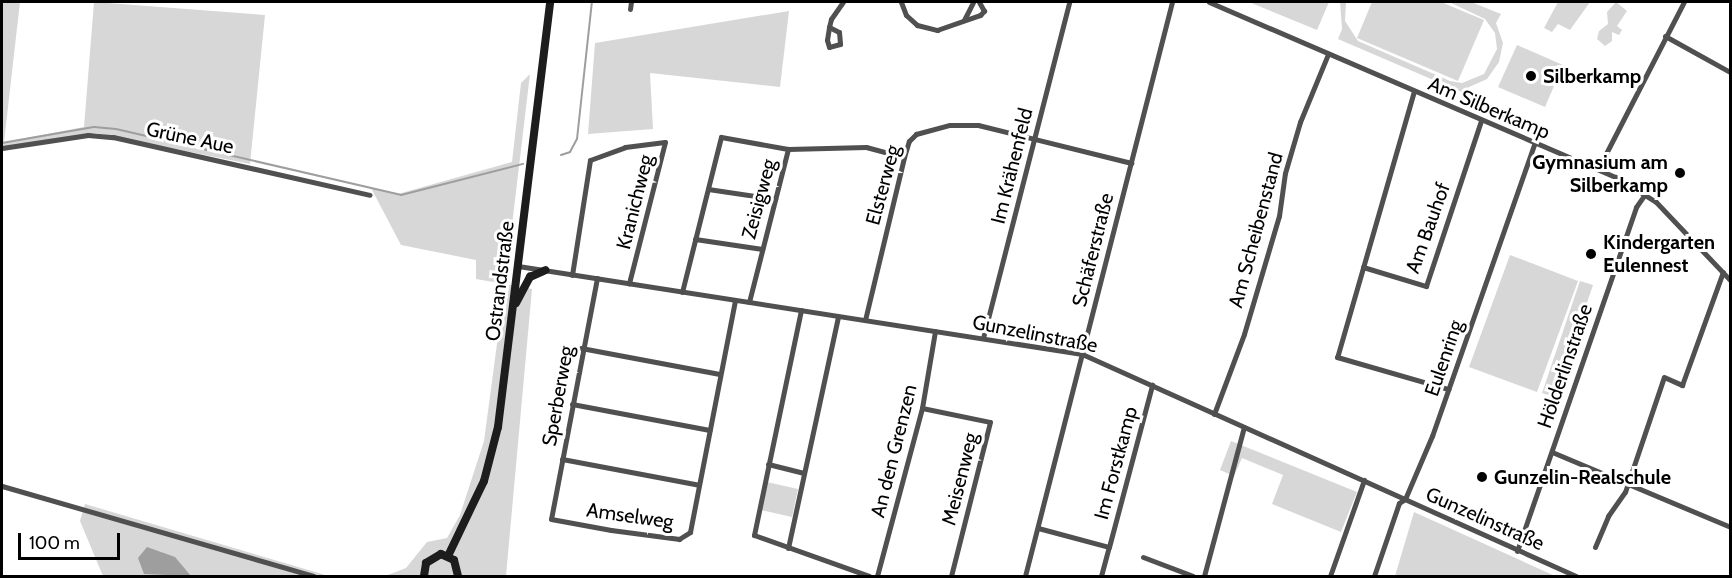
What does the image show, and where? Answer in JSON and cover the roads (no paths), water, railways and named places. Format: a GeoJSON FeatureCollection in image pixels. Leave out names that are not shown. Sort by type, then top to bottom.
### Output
{"type":"FeatureCollection","features":[{"type":"Feature","properties":{"kind":"main road","name":"Ostrandstraße"},"geometry":{"type":"LineString","coordinates":[[448,556],[492,457],[513,307],[550,2]]}},
{"type":"Feature","properties":{"kind":"main road"},"geometry":{"type":"LineString","coordinates":[[513,307],[530,277],[546,270]]}},
{"type":"Feature","properties":{"kind":"main road"},"geometry":{"type":"LineString","coordinates":[[424,576],[428,560],[438,555],[448,556],[457,564],[458,576]]}},
{"type":"Feature","properties":{"kind":"street"},"geometry":{"type":"LineString","coordinates":[[630,9],[631,2]]}},
{"type":"Feature","properties":{"kind":"street"},"geometry":{"type":"LineString","coordinates":[[829,27],[843,2]]}},
{"type":"Feature","properties":{"kind":"street"},"geometry":{"type":"LineString","coordinates":[[901,2],[906,15],[927,30],[964,20],[984,10],[979,2]]}},
{"type":"Feature","properties":{"kind":"street"},"geometry":{"type":"LineString","coordinates":[[964,20],[973,2]]}},
{"type":"Feature","properties":{"kind":"street","name":"Im Krähenfeld"},"geometry":{"type":"LineString","coordinates":[[983,338],[1069,2]]}},
{"type":"Feature","properties":{"kind":"street","name":"Schäferstraße"},"geometry":{"type":"LineString","coordinates":[[1025,576],[1172,2]]}},
{"type":"Feature","properties":{"kind":"street","name":"Am Silberkamp"},"geometry":{"type":"LineString","coordinates":[[1209,2],[1534,144],[1598,169],[1645,194],[1731,280]]}},
{"type":"Feature","properties":{"kind":"street"},"geometry":{"type":"LineString","coordinates":[[1598,169],[1684,2]]}},
{"type":"Feature","properties":{"kind":"street"},"geometry":{"type":"LineString","coordinates":[[1665,36],[1731,72]]}},
{"type":"Feature","properties":{"kind":"street","name":"Am Scheibenstand"},"geometry":{"type":"LineString","coordinates":[[1214,414],[1269,248],[1300,123],[1328,54]]}},
{"type":"Feature","properties":{"kind":"street"},"geometry":{"type":"LineString","coordinates":[[1414,91],[1337,357],[1448,389]]}},
{"type":"Feature","properties":{"kind":"street","name":"Am Bauhof"},"geometry":{"type":"LineString","coordinates":[[1363,267],[1426,286],[1481,121]]}},
{"type":"Feature","properties":{"kind":"street","name":"Elsterweg"},"geometry":{"type":"LineString","coordinates":[[865,320],[904,156],[909,141],[916,134],[950,124],[978,125],[1131,163]]}},
{"type":"Feature","properties":{"kind":"street","name":"Grüne Aue"},"geometry":{"type":"LineString","coordinates":[[2,148],[88,135],[112,137],[370,195]]}},
{"type":"Feature","properties":{"kind":"street"},"geometry":{"type":"LineString","coordinates":[[682,292],[721,137],[788,149]]}},
{"type":"Feature","properties":{"kind":"street","name":"Kranichweg"},"geometry":{"type":"LineString","coordinates":[[572,274],[590,160],[625,147],[665,142],[629,283]]}},
{"type":"Feature","properties":{"kind":"street","name":"Eulenring"},"geometry":{"type":"LineString","coordinates":[[1374,576],[1399,503],[1405,499],[1448,389],[1534,144]]}},
{"type":"Feature","properties":{"kind":"street","name":"Zeisigweg"},"geometry":{"type":"LineString","coordinates":[[749,302],[788,149],[848,146],[904,156]]}},
{"type":"Feature","properties":{"kind":"street"},"geometry":{"type":"LineString","coordinates":[[708,189],[775,199]]}},
{"type":"Feature","properties":{"kind":"street","name":"Hölderlinstraße"},"geometry":{"type":"LineString","coordinates":[[1517,550],[1636,207],[1645,194]]}},
{"type":"Feature","properties":{"kind":"street"},"geometry":{"type":"LineString","coordinates":[[695,239],[762,249]]}},
{"type":"Feature","properties":{"kind":"street","name":"Gunzelinstraße"},"geometry":{"type":"LineString","coordinates":[[518,266],[1082,354],[1576,576]]}},
{"type":"Feature","properties":{"kind":"street"},"geometry":{"type":"LineString","coordinates":[[1595,548],[1608,516],[1620,502],[1624,485],[1664,377],[1682,385],[1723,272]]}},
{"type":"Feature","properties":{"kind":"street","name":"Sperberweg"},"geometry":{"type":"LineString","coordinates":[[552,519],[581,348],[597,278]]}},
{"type":"Feature","properties":{"kind":"street","name":"Amselweg"},"geometry":{"type":"LineString","coordinates":[[552,519],[679,539],[690,532],[735,300]]}},
{"type":"Feature","properties":{"kind":"street"},"geometry":{"type":"LineString","coordinates":[[801,310],[754,535],[868,576]]}},
{"type":"Feature","properties":{"kind":"street"},"geometry":{"type":"LineString","coordinates":[[788,548],[838,316]]}},
{"type":"Feature","properties":{"kind":"street","name":"An den Grenzen"},"geometry":{"type":"LineString","coordinates":[[877,576],[922,408],[935,331]]}},
{"type":"Feature","properties":{"kind":"street"},"geometry":{"type":"LineString","coordinates":[[581,348],[720,374]]}},
{"type":"Feature","properties":{"kind":"street","name":"Im Forstkamp"},"geometry":{"type":"LineString","coordinates":[[1101,576],[1152,385]]}},
{"type":"Feature","properties":{"kind":"street"},"geometry":{"type":"LineString","coordinates":[[572,404],[710,430]]}},
{"type":"Feature","properties":{"kind":"street","name":"Meisenweg"},"geometry":{"type":"LineString","coordinates":[[922,408],[990,422],[951,576]]}},
{"type":"Feature","properties":{"kind":"street"},"geometry":{"type":"LineString","coordinates":[[1204,576],[1244,428]]}},
{"type":"Feature","properties":{"kind":"street"},"geometry":{"type":"LineString","coordinates":[[1551,452],[1624,485],[1731,527]]}},
{"type":"Feature","properties":{"kind":"street","name":"Amselweg"},"geometry":{"type":"LineString","coordinates":[[562,459],[699,485]]}},
{"type":"Feature","properties":{"kind":"street"},"geometry":{"type":"LineString","coordinates":[[768,464],[804,472]]}},
{"type":"Feature","properties":{"kind":"street"},"geometry":{"type":"LineString","coordinates":[[1330,576],[1364,480]]}},
{"type":"Feature","properties":{"kind":"street"},"geometry":{"type":"LineString","coordinates":[[2,486],[313,576]]}},
{"type":"Feature","properties":{"kind":"street","name":"Im Forstkamp"},"geometry":{"type":"LineString","coordinates":[[1038,528],[1109,548]]}},
{"type":"Feature","properties":{"kind":"street"},"geometry":{"type":"LineString","coordinates":[[1143,557],[1193,576]]}},
{"type":"Feature","properties":{"kind":"waterway"},"geometry":{"type":"LineString","coordinates":[[561,155],[570,152],[577,139],[592,2]]}},
{"type":"Feature","properties":{"kind":"waterway"},"geometry":{"type":"LineString","coordinates":[[2,143],[94,127],[116,129],[401,195],[523,164]]}},
{"type":"Feature","properties":{"kind":"place","name":"Silberkamp"},"geometry":{"type":"Point","coordinates":[1531,76]}},
{"type":"Feature","properties":{"kind":"place","name":"Gymnasium am Silberkamp"},"geometry":{"type":"Point","coordinates":[1680,173]}},
{"type":"Feature","properties":{"kind":"place","name":"Kindergarten Eulennest"},"geometry":{"type":"Point","coordinates":[1591,254]}},
{"type":"Feature","properties":{"kind":"place","name":"Gunzelin-Realschule"},"geometry":{"type":"Point","coordinates":[1482,477]}}]}
